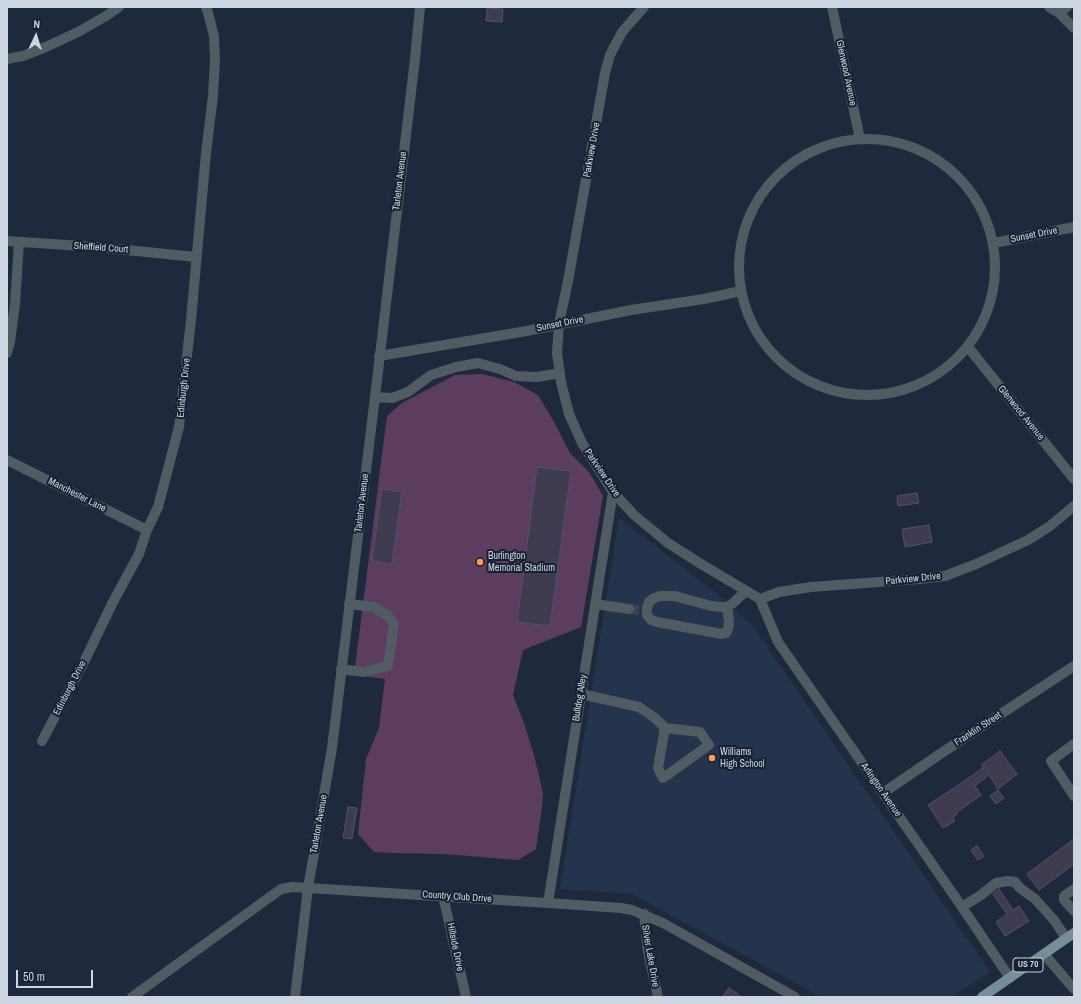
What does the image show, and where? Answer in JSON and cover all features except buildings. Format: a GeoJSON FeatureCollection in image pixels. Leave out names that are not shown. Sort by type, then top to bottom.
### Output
{"type":"FeatureCollection","features":[{"type":"Feature","properties":{"kind":"main road","name":"US 70"},"geometry":{"type":"LineString","coordinates":[[982,997],[1070,935]]}},
{"type":"Feature","properties":{"kind":"street"},"geometry":{"type":"LineString","coordinates":[[7,59],[23,56],[48,46],[80,31],[119,7]]}},
{"type":"Feature","properties":{"kind":"street","name":"Edinburgh Drive"},"geometry":{"type":"LineString","coordinates":[[42,741],[139,554],[147,530],[158,507],[179,427],[213,96],[215,60],[214,36],[206,7]]}},
{"type":"Feature","properties":{"kind":"street","name":"Tarleton Avenue"},"geometry":{"type":"LineString","coordinates":[[295,997],[308,888],[332,748],[375,397],[420,7]]}},
{"type":"Feature","properties":{"kind":"street","name":"Parkview Drive"},"geometry":{"type":"LineString","coordinates":[[644,7],[622,32],[610,55],[605,73],[559,324],[558,353],[560,373],[569,414],[582,443],[613,492],[634,516],[668,542],[760,599],[779,592],[811,587],[905,581],[945,576],[976,564],[1028,540],[1050,526],[1074,506]]}},
{"type":"Feature","properties":{"kind":"street","name":"Glenwood Avenue"},"geometry":{"type":"LineString","coordinates":[[832,7],[860,139]]}},
{"type":"Feature","properties":{"kind":"street"},"geometry":{"type":"LineString","coordinates":[[1049,7],[1063,10],[1074,28]]}},
{"type":"Feature","properties":{"kind":"street"},"geometry":{"type":"LineString","coordinates":[[860,139],[880,139],[900,143],[920,150],[938,160],[954,172],[968,187],[980,204],[994,243],[996,270],[992,298],[983,324],[968,347],[954,362],[938,375],[900,391],[880,395],[859,395],[838,392],[815,384],[793,372],[774,356],[759,336],[748,315],[740,291],[738,269],[740,247],[745,226],[754,206],[766,188],[780,172],[798,159],[817,149],[838,142],[860,139]]}},
{"type":"Feature","properties":{"kind":"street","name":"Sunset Drive"},"geometry":{"type":"LineString","coordinates":[[994,243],[1074,227]]}},
{"type":"Feature","properties":{"kind":"street","name":"Sheffield Court"},"geometry":{"type":"LineString","coordinates":[[7,241],[97,247],[196,257]]}},
{"type":"Feature","properties":{"kind":"street"},"geometry":{"type":"LineString","coordinates":[[7,354],[15,304],[19,242]]}},
{"type":"Feature","properties":{"kind":"street","name":"Sunset Drive"},"geometry":{"type":"LineString","coordinates":[[379,356],[527,331],[631,310],[704,299],[740,291]]}},
{"type":"Feature","properties":{"kind":"street","name":"Glenwood Avenue"},"geometry":{"type":"LineString","coordinates":[[968,347],[1074,480]]}},
{"type":"Feature","properties":{"kind":"street"},"geometry":{"type":"LineString","coordinates":[[375,397],[392,398],[408,392],[431,375],[456,367],[478,363],[500,369],[516,376],[537,377],[560,373]]}},
{"type":"Feature","properties":{"kind":"street","name":"Manchester Lane"},"geometry":{"type":"LineString","coordinates":[[7,460],[147,530]]}},
{"type":"Feature","properties":{"kind":"street","name":"Bulldog Alley"},"geometry":{"type":"LineString","coordinates":[[548,903],[613,492]]}},
{"type":"Feature","properties":{"kind":"street"},"geometry":{"type":"LineString","coordinates":[[728,607],[728,629],[726,633],[722,634],[657,622],[651,620],[643,611],[647,608],[649,602],[660,596],[675,596],[711,606],[728,607],[746,591]]}},
{"type":"Feature","properties":{"kind":"street","name":"Arlington Avenue"},"geometry":{"type":"LineString","coordinates":[[760,599],[778,642],[1010,978]]}},
{"type":"Feature","properties":{"kind":"street"},"geometry":{"type":"LineString","coordinates":[[341,669],[363,672],[388,666],[394,624],[388,616],[374,608],[349,604]]}},
{"type":"Feature","properties":{"kind":"street"},"geometry":{"type":"LineString","coordinates":[[595,604],[629,609]]}},
{"type":"Feature","properties":{"kind":"street","name":"Franklin Street"},"geometry":{"type":"LineString","coordinates":[[883,793],[1074,666]]}},
{"type":"Feature","properties":{"kind":"street"},"geometry":{"type":"LineString","coordinates":[[581,694],[639,707],[655,718],[665,728],[700,732],[709,745],[663,778],[658,768],[665,728]]}},
{"type":"Feature","properties":{"kind":"street"},"geometry":{"type":"LineString","coordinates":[[1074,744],[1051,761],[1074,796]]}},
{"type":"Feature","properties":{"kind":"street"},"geometry":{"type":"LineString","coordinates":[[962,907],[996,883],[1008,881],[1015,882],[1070,935]]}},
{"type":"Feature","properties":{"kind":"street","name":"Country Club Drive"},"geometry":{"type":"LineString","coordinates":[[132,997],[282,889],[292,887],[548,903],[632,910],[663,923],[794,997]]}},
{"type":"Feature","properties":{"kind":"street"},"geometry":{"type":"LineString","coordinates":[[1074,889],[1064,896],[1064,900],[1074,912]]}},
{"type":"Feature","properties":{"kind":"street","name":"Hillside Drive"},"geometry":{"type":"LineString","coordinates":[[444,896],[466,997]]}},
{"type":"Feature","properties":{"kind":"street","name":"Silver Lake Drive"},"geometry":{"type":"LineString","coordinates":[[644,914],[648,952],[658,997]]}},
{"type":"Feature","properties":{"kind":"street"},"geometry":{"type":"LineString","coordinates":[[1044,954],[1074,989]]}},
{"type":"Feature","properties":{"kind":"shaded area","name":"Burlington Memorial Stadium"},"geometry":{"type":"Polygon","coordinates":[[[482,374],[514,382],[538,395],[570,453],[589,472],[603,496],[581,627],[523,650],[513,695],[534,755],[543,793],[536,849],[518,860],[444,854],[374,852],[358,834],[366,759],[379,728],[385,679],[354,675],[387,416],[402,403],[455,375],[482,374]]]}},
{"type":"Feature","properties":{"kind":"shaded area","name":"Williams High School"},"geometry":{"type":"Polygon","coordinates":[[[619,518],[711,589],[753,626],[990,972],[951,997],[821,997],[632,894],[560,889],[619,518]]]}},
{"type":"Feature","properties":{"kind":"tunnel"},"geometry":{"type":"LineString","coordinates":[[629,609],[640,610]]}},
{"type":"Feature","properties":{"kind":"place","name":"Burlington Memorial Stadium"},"geometry":{"type":"Point","coordinates":[480,562]}},
{"type":"Feature","properties":{"kind":"place","name":"Williams High School"},"geometry":{"type":"Point","coordinates":[712,758]}}]}
